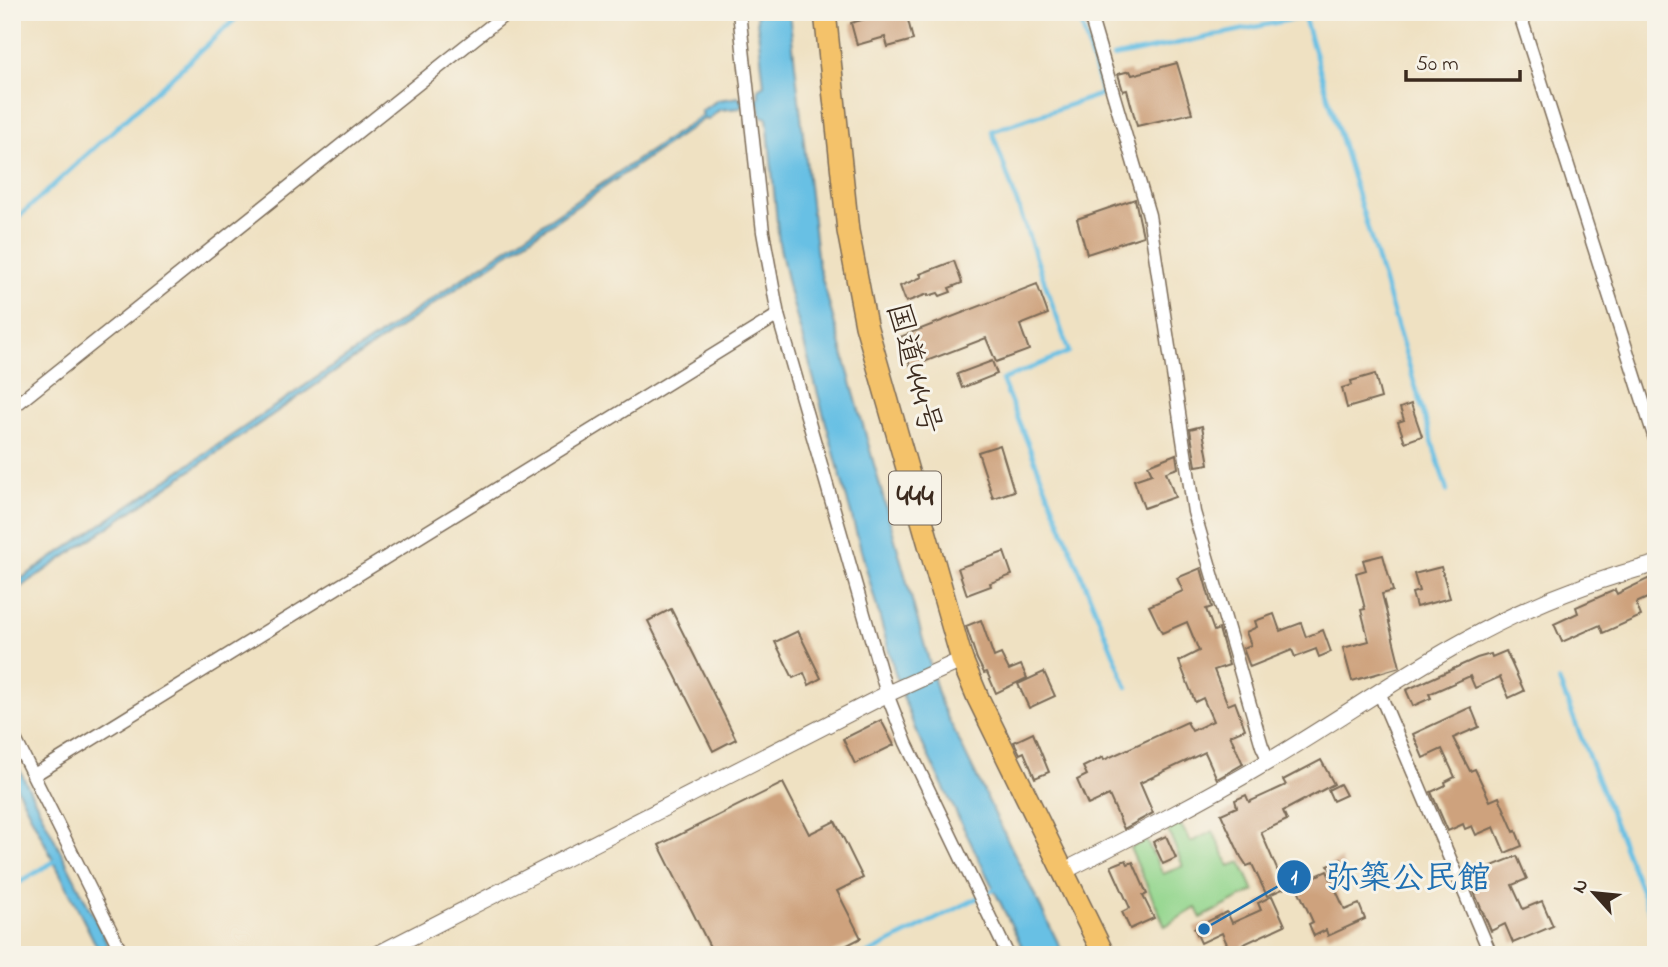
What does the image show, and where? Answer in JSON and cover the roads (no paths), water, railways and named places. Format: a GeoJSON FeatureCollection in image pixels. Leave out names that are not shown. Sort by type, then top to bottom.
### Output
{"type":"FeatureCollection","features":[{"type":"Feature","properties":{"kind":"highway","name":"国道444号"},"geometry":{"type":"LineString","coordinates":[[825,12],[848,231],[866,325],[962,660],[988,720],[1104,955]]}},
{"type":"Feature","properties":{"kind":"street"},"geometry":{"type":"LineString","coordinates":[[12,408],[508,12]]}},
{"type":"Feature","properties":{"kind":"street"},"geometry":{"type":"LineString","coordinates":[[739,12],[763,232],[778,315],[906,743],[1008,955]]}},
{"type":"Feature","properties":{"kind":"street"},"geometry":{"type":"LineString","coordinates":[[1089,12],[1149,215],[1194,512],[1262,746],[1269,761]]}},
{"type":"Feature","properties":{"kind":"street"},"geometry":{"type":"LineString","coordinates":[[1519,12],[1656,442]]}},
{"type":"Feature","properties":{"kind":"street"},"geometry":{"type":"LineString","coordinates":[[34,775],[778,315]]}},
{"type":"Feature","properties":{"kind":"street"},"geometry":{"type":"LineString","coordinates":[[1063,872],[1163,821],[1269,761],[1465,640],[1549,600],[1622,573],[1656,564]]}},
{"type":"Feature","properties":{"kind":"street"},"geometry":{"type":"LineString","coordinates":[[376,955],[891,692],[962,660]]}},
{"type":"Feature","properties":{"kind":"street"},"geometry":{"type":"LineString","coordinates":[[1379,692],[1491,955]]}},
{"type":"Feature","properties":{"kind":"street"},"geometry":{"type":"LineString","coordinates":[[12,733],[123,955]]}},
{"type":"Feature","properties":{"kind":"water"},"geometry":{"type":"Polygon","coordinates":[[[756,12],[789,12],[818,264],[941,704],[1064,955],[1026,955],[915,729],[897,680],[790,293],[779,243],[767,118],[761,116],[759,103],[719,110],[708,120],[704,119],[12,593],[12,585],[703,115],[701,111],[718,100],[759,98],[758,89],[764,85],[756,12]]]}},
{"type":"Feature","properties":{"kind":"water"},"geometry":{"type":"Polygon","coordinates":[[[12,755],[113,955],[101,955],[12,778],[12,755]]]}},
{"type":"Feature","properties":{"kind":"waterway"},"geometry":{"type":"LineString","coordinates":[[12,223],[243,12]]}},
{"type":"Feature","properties":{"kind":"waterway"},"geometry":{"type":"LineString","coordinates":[[1078,12],[1102,94],[992,131],[1069,352],[1002,380],[1127,687]]}},
{"type":"Feature","properties":{"kind":"waterway"},"geometry":{"type":"LineString","coordinates":[[1113,57],[1327,12]]}},
{"type":"Feature","properties":{"kind":"waterway"},"geometry":{"type":"LineString","coordinates":[[1304,17],[1447,491]]}},
{"type":"Feature","properties":{"kind":"waterway"},"geometry":{"type":"LineString","coordinates":[[1559,681],[1656,928]]}},
{"type":"Feature","properties":{"kind":"waterway"},"geometry":{"type":"LineString","coordinates":[[12,887],[55,861]]}},
{"type":"Feature","properties":{"kind":"waterway"},"geometry":{"type":"LineString","coordinates":[[865,955],[999,887]]}},
{"type":"Feature","properties":{"kind":"place","name":"弥築公民館"},"geometry":{"type":"Point","coordinates":[1204,929]}}]}
